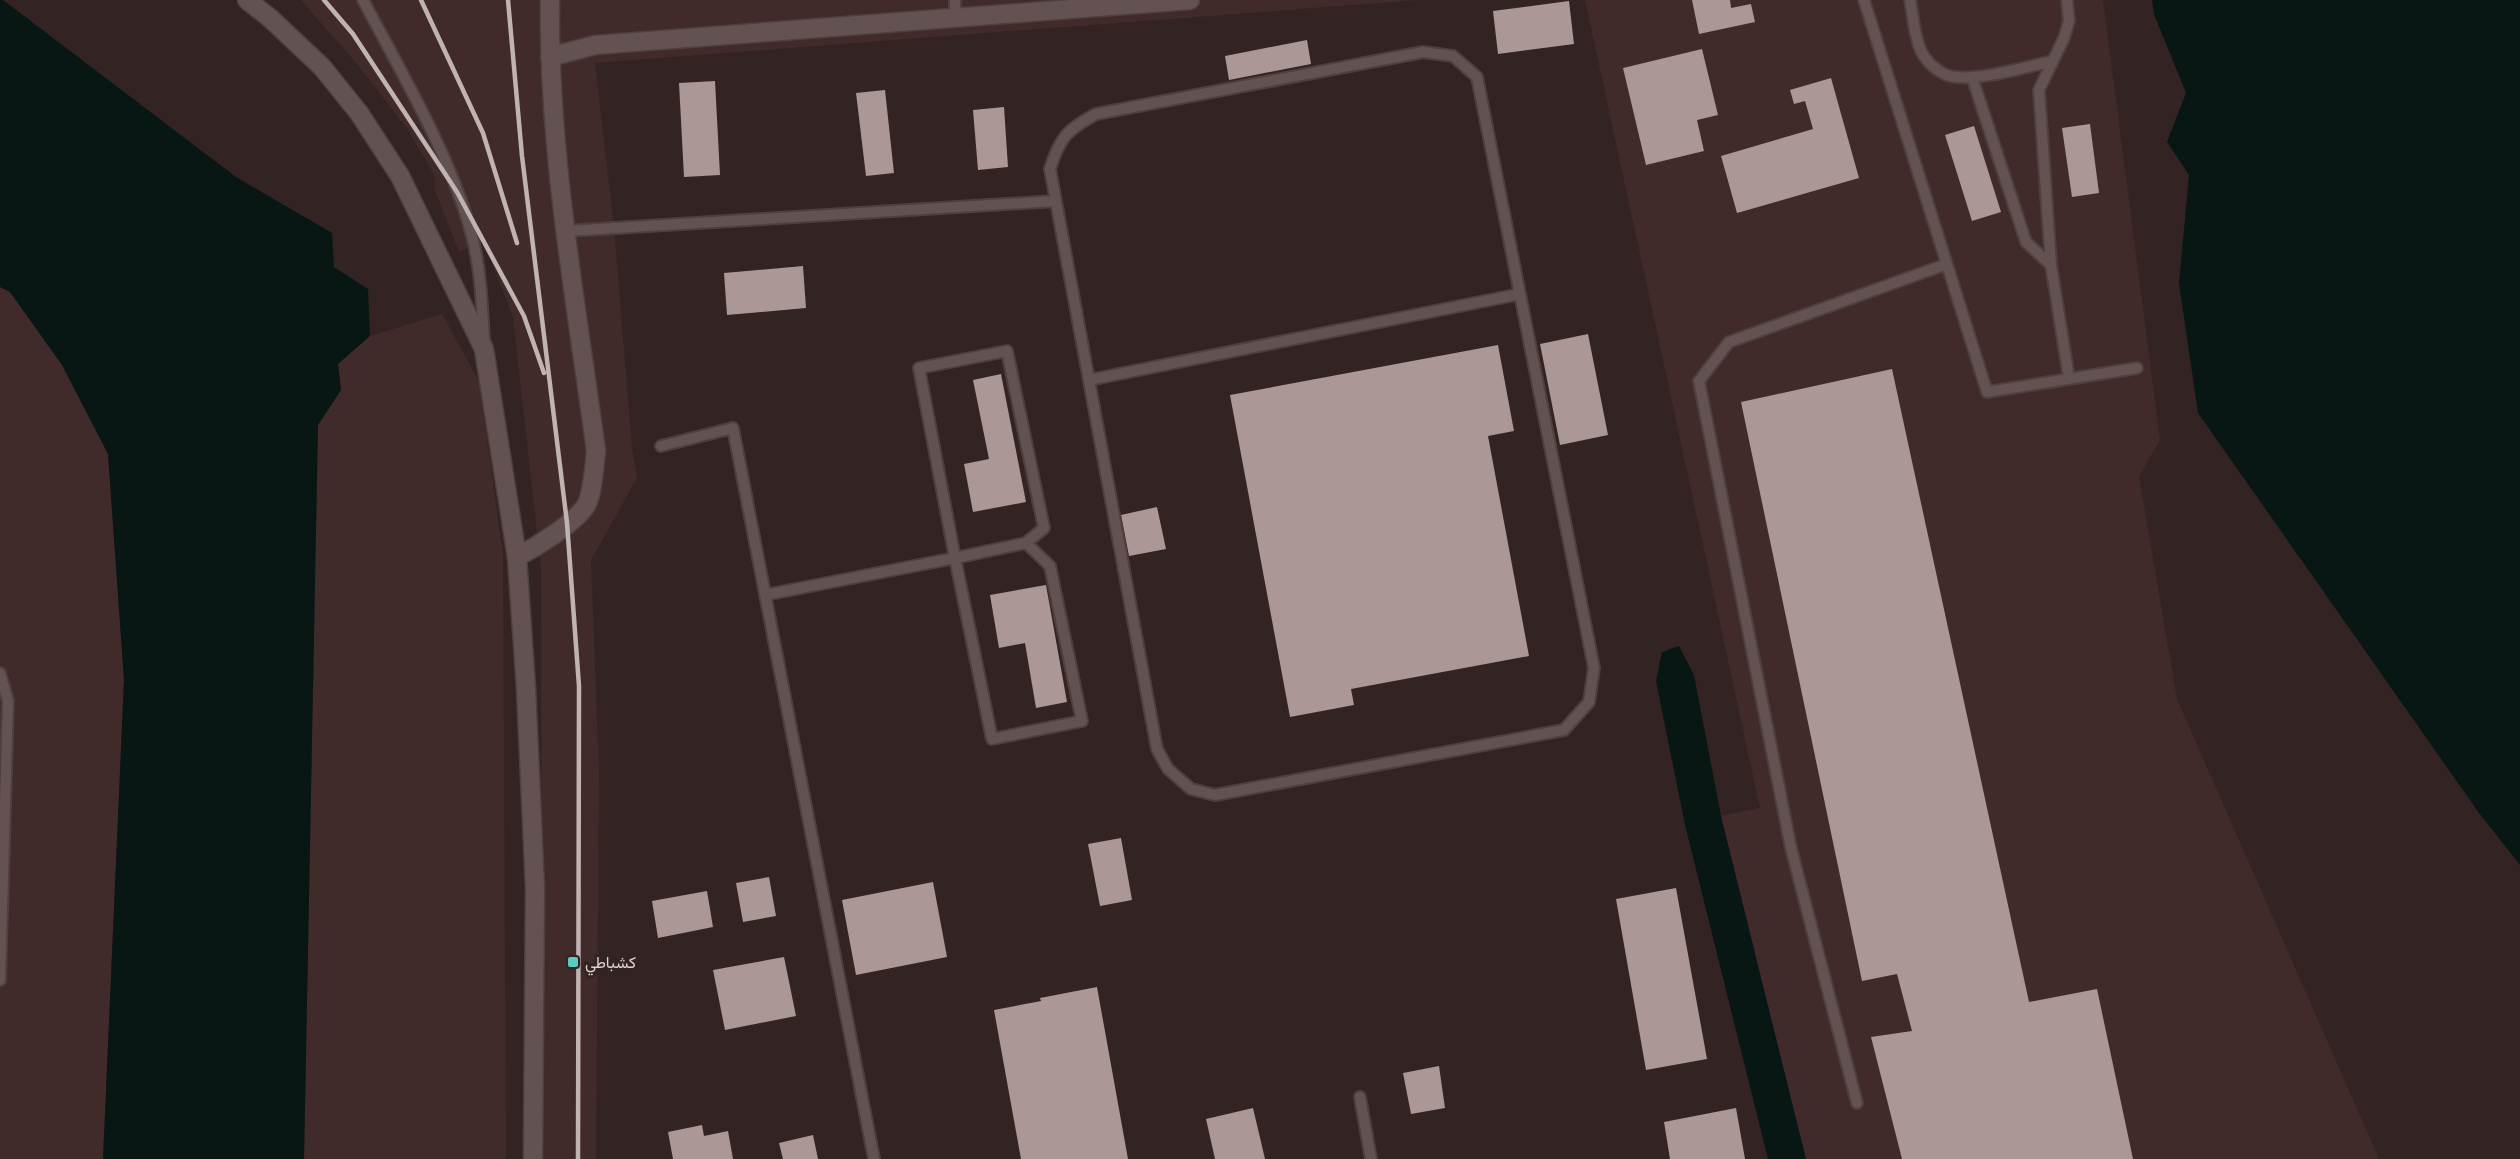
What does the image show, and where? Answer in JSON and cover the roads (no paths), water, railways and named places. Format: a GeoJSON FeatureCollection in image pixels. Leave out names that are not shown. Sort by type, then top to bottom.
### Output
{"type":"FeatureCollection","features":[{"type":"Feature","properties":{"kind":"street"},"geometry":{"type":"LineString","coordinates":[[247,0],[270,18],[322,68],[359,113],[400,177],[484,349],[517,557],[526,688],[535,888],[533,1159]]}},
{"type":"Feature","properties":{"kind":"street"},"geometry":{"type":"LineString","coordinates":[[517,557],[539,546],[586,506],[596,452],[566,231],[549,57],[550,0]]}},
{"type":"Feature","properties":{"kind":"street"},"geometry":{"type":"LineString","coordinates":[[549,57],[596,45],[955,8],[1190,0]]}},
{"type":"Feature","properties":{"kind":"lane"},"geometry":{"type":"LineString","coordinates":[[363,0],[418,104],[457,192],[473,240],[481,283],[484,349]]}},
{"type":"Feature","properties":{"kind":"lane"},"geometry":{"type":"LineString","coordinates":[[1864,0],[1987,392],[2138,368]]}},
{"type":"Feature","properties":{"kind":"lane"},"geometry":{"type":"LineString","coordinates":[[1910,0],[1919,46],[1938,71],[1954,78],[1972,77],[2053,62]]}},
{"type":"Feature","properties":{"kind":"lane"},"geometry":{"type":"LineString","coordinates":[[2067,0],[2069,21],[2039,90],[2051,265],[2069,378]]}},
{"type":"Feature","properties":{"kind":"lane"},"geometry":{"type":"LineString","coordinates":[[1423,52],[1453,56],[1477,77],[1594,668],[1589,702],[1564,730],[1215,795],[1191,789],[1168,769],[1157,749],[1056,201],[1050,169],[1058,144],[1075,125],[1096,114],[1423,52]]}},
{"type":"Feature","properties":{"kind":"lane"},"geometry":{"type":"LineString","coordinates":[[1972,77],[2026,242],[2051,265]]}},
{"type":"Feature","properties":{"kind":"lane"},"geometry":{"type":"LineString","coordinates":[[566,231],[1056,201]]}},
{"type":"Feature","properties":{"kind":"lane"},"geometry":{"type":"LineString","coordinates":[[1857,1103],[1791,848],[1699,381],[1729,342],[1947,264]]}},
{"type":"Feature","properties":{"kind":"lane"},"geometry":{"type":"LineString","coordinates":[[1089,380],[1520,294]]}},
{"type":"Feature","properties":{"kind":"lane"},"geometry":{"type":"LineString","coordinates":[[765,595],[955,558],[1026,543],[1044,528],[1007,351],[919,368],[955,558],[992,739],[1082,721],[1050,566],[1026,543]]}},
{"type":"Feature","properties":{"kind":"lane"},"geometry":{"type":"LineString","coordinates":[[661,446],[733,428],[874,1159]]}},
{"type":"Feature","properties":{"kind":"lane"},"geometry":{"type":"LineString","coordinates":[[0,673],[8,701],[0,980]]}},
{"type":"Feature","properties":{"kind":"lane"},"geometry":{"type":"LineString","coordinates":[[1360,1097],[1371,1159]]}},
{"type":"Feature","properties":{"kind":"railway"},"geometry":{"type":"LineString","coordinates":[[324,0],[353,34],[457,192],[524,316],[544,373]]}},
{"type":"Feature","properties":{"kind":"railway"},"geometry":{"type":"LineString","coordinates":[[421,0],[483,133],[517,243]]}},
{"type":"Feature","properties":{"kind":"railway"},"geometry":{"type":"LineString","coordinates":[[508,0],[522,156],[567,523],[579,686],[578,1159]]}},
{"type":"Feature","properties":{"kind":"place","name":"كشباطي"},"geometry":{"type":"Point","coordinates":[573,962]}}]}
